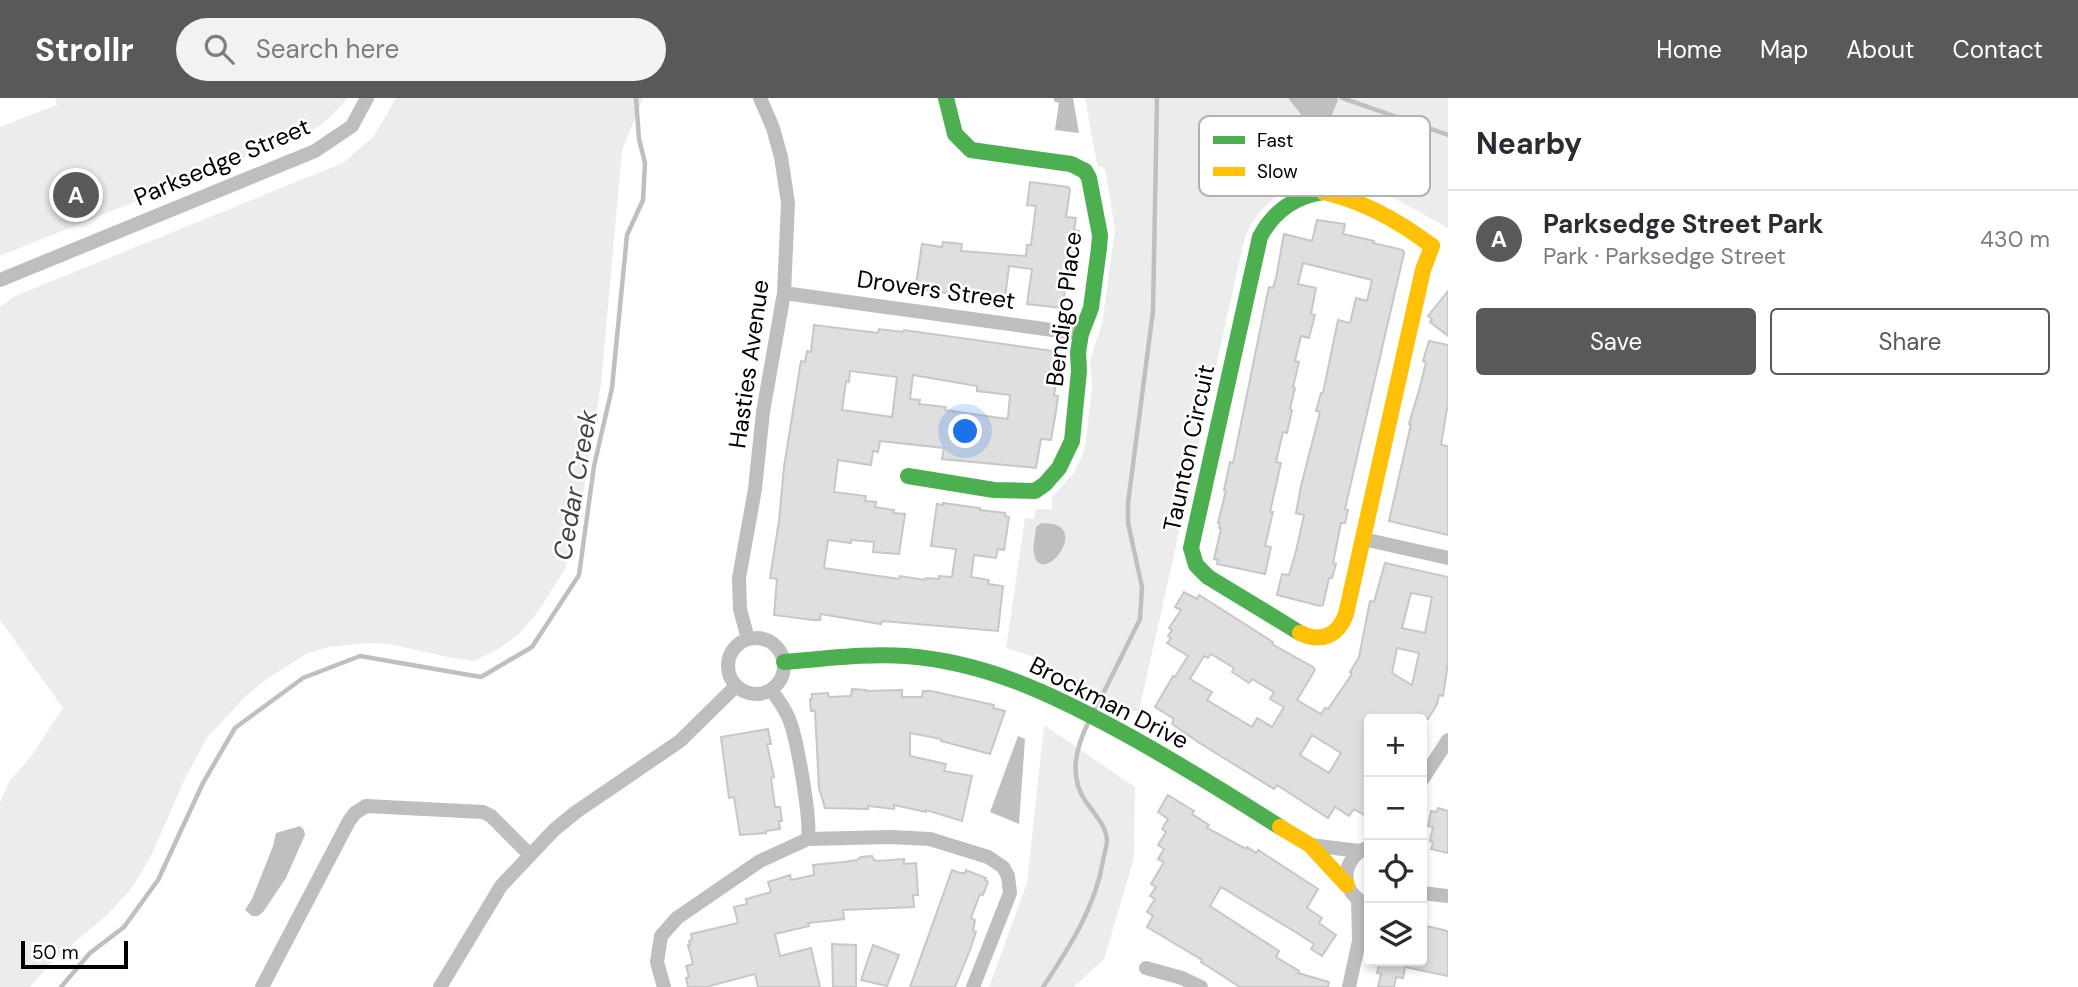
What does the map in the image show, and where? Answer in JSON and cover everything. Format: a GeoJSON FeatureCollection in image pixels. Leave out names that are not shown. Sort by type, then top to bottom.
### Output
{"type":"FeatureCollection","features":[{"type":"Feature","properties":{"kind":"street","name":"Parksedge Street"},"geometry":{"type":"LineString","coordinates":[[0,280],[316,151],[352,126],[367,98]]}},
{"type":"Feature","properties":{"kind":"street","name":"Hasties Avenue"},"geometry":{"type":"LineString","coordinates":[[748,639],[740,609],[739,578],[755,489],[763,412],[784,293],[788,203],[781,156],[760,98]]}},
{"type":"Feature","properties":{"kind":"street","name":"Bendigo Place"},"geometry":{"type":"LineString","coordinates":[[908,476],[994,490],[1035,491],[1059,468],[1072,441],[1081,334],[1091,308],[1100,235],[1089,178],[1085,171],[1071,164],[971,150],[962,145],[952,129],[946,98]]}},
{"type":"Feature","properties":{"kind":"street","name":"Taunton Circuit"},"geometry":{"type":"LineString","coordinates":[[1305,196],[1270,220],[1258,243],[1191,552],[1196,565],[1208,577],[1302,634],[1319,639],[1331,635],[1344,622],[1423,270],[1432,246]]}},
{"type":"Feature","properties":{"kind":"street","name":"Taunton Circuit"},"geometry":{"type":"LineString","coordinates":[[1343,196],[1408,227],[1432,246],[1448,250]]}},
{"type":"Feature","properties":{"kind":"street","name":"Drovers Street"},"geometry":{"type":"LineString","coordinates":[[784,293],[1081,334]]}},
{"type":"Feature","properties":{"kind":"street"},"geometry":{"type":"LineString","coordinates":[[1363,539],[1448,558]]}},
{"type":"Feature","properties":{"kind":"street"},"geometry":{"type":"LineString","coordinates":[[758,638],[775,645],[784,662],[782,678],[771,691],[752,695],[743,692],[735,687],[727,669],[732,650],[748,639],[758,638]]}},
{"type":"Feature","properties":{"kind":"street","name":"Brockman Drive"},"geometry":{"type":"LineString","coordinates":[[784,662],[875,655],[908,656],[983,670],[1022,682],[1063,700],[1178,763],[1310,845],[1347,884]]}},
{"type":"Feature","properties":{"kind":"street"},"geometry":{"type":"LineString","coordinates":[[440,987],[491,900],[554,830],[680,741],[735,687]]}},
{"type":"Feature","properties":{"kind":"street"},"geometry":{"type":"LineString","coordinates":[[771,691],[789,719],[792,729],[807,815],[808,839]]}},
{"type":"Feature","properties":{"kind":"street"},"geometry":{"type":"LineString","coordinates":[[1424,777],[1448,740]]}},
{"type":"Feature","properties":{"kind":"street"},"geometry":{"type":"LineString","coordinates":[[262,987],[349,821],[366,806],[483,812],[491,816],[530,855]]}},
{"type":"Feature","properties":{"kind":"street"},"geometry":{"type":"LineString","coordinates":[[664,987],[657,962],[661,936],[677,918],[760,860],[808,839],[891,837],[930,839],[988,857],[1003,867],[1008,876],[1010,892],[973,987]]}},
{"type":"Feature","properties":{"kind":"street","name":"Brockman Drive"},"geometry":{"type":"LineString","coordinates":[[1310,845],[1364,847]]}},
{"type":"Feature","properties":{"kind":"street"},"geometry":{"type":"LineString","coordinates":[[1349,987],[1360,941],[1364,902],[1347,884],[1347,866],[1364,849]]}},
{"type":"Feature","properties":{"kind":"street"},"geometry":{"type":"LineString","coordinates":[[1427,885],[1446,896]]}},
{"type":"Feature","properties":{"kind":"street"},"geometry":{"type":"LineString","coordinates":[[1427,894],[1446,896]]}},
{"type":"Feature","properties":{"kind":"street"},"geometry":{"type":"LineString","coordinates":[[1360,941],[1364,934]]}},
{"type":"Feature","properties":{"kind":"street"},"geometry":{"type":"LineString","coordinates":[[1146,968],[1182,978],[1201,987]]}},
{"type":"Feature","properties":{"kind":"shaded area"},"geometry":{"type":"Polygon","coordinates":[[[55,98],[348,98],[325,122],[311,131],[0,256],[0,127],[57,105],[55,98]]]}},
{"type":"Feature","properties":{"kind":"shaded area"},"geometry":{"type":"Polygon","coordinates":[[[396,98],[643,98],[622,150],[601,384],[579,520],[565,569],[537,613],[520,633],[497,650],[473,661],[390,644],[368,643],[329,647],[308,653],[268,678],[245,697],[206,739],[150,858],[130,890],[107,915],[54,960],[30,987],[0,987],[0,803],[9,782],[32,755],[63,708],[0,620],[0,307],[15,296],[343,163],[374,136],[396,98]]]}},
{"type":"Feature","properties":{"kind":"shaded area"},"geometry":{"type":"Polygon","coordinates":[[[1053,98],[1073,98],[1079,133],[1055,130],[1059,103],[1053,98]]]}},
{"type":"Feature","properties":{"kind":"shaded area"},"geometry":{"type":"Polygon","coordinates":[[[1085,98],[1448,98],[1448,228],[1389,196],[1430,196],[1430,116],[1199,116],[1199,196],[1279,196],[1258,214],[1243,245],[1139,711],[1126,711],[1095,690],[1053,671],[1031,656],[1006,648],[1025,518],[1034,519],[1036,509],[1052,509],[1052,498],[1075,471],[1084,451],[1092,388],[1090,360],[1102,324],[1115,230],[1106,173],[1104,168],[1098,166],[1085,98]]]}},
{"type":"Feature","properties":{"kind":"shaded area"},"geometry":{"type":"Polygon","coordinates":[[[1288,98],[1338,100],[1331,116],[1302,116],[1288,98]]]}},
{"type":"Feature","properties":{"kind":"shaded area"},"geometry":{"type":"Polygon","coordinates":[[[1041,523],[1058,526],[1064,532],[1065,540],[1057,556],[1044,564],[1038,562],[1034,554],[1036,527],[1041,523]]]}},
{"type":"Feature","properties":{"kind":"shaded area"},"geometry":{"type":"Polygon","coordinates":[[[1044,725],[1135,787],[1134,858],[1104,959],[1074,987],[989,987],[1027,883],[1044,725]]]}},
{"type":"Feature","properties":{"kind":"shaded area"},"geometry":{"type":"Polygon","coordinates":[[[1018,736],[1025,739],[1019,824],[990,812],[1018,736]]]}},
{"type":"Feature","properties":{"kind":"shaded area"},"geometry":{"type":"Polygon","coordinates":[[[300,826],[305,835],[286,878],[263,912],[252,916],[245,910],[252,899],[276,833],[300,826]]]}},
{"type":"Feature","properties":{"kind":"building"},"geometry":{"type":"Polygon","coordinates":[[[1030,182],[1068,187],[1070,190],[1066,217],[1076,218],[1074,230],[1079,231],[1075,274],[1068,273],[1062,308],[1027,304],[1032,269],[1009,266],[1005,298],[971,297],[919,289],[920,285],[916,284],[922,244],[942,247],[943,242],[962,244],[961,251],[1026,256],[1027,245],[1031,245],[1036,206],[1027,205],[1030,182]]]}},
{"type":"Feature","properties":{"kind":"building"},"geometry":{"type":"Polygon","coordinates":[[[1317,220],[1345,224],[1343,234],[1403,250],[1404,253],[1345,509],[1348,510],[1345,523],[1341,523],[1333,563],[1336,564],[1332,578],[1329,578],[1323,605],[1320,606],[1277,595],[1282,574],[1289,575],[1304,515],[1296,513],[1320,412],[1316,411],[1323,393],[1338,320],[1350,323],[1356,298],[1367,301],[1372,280],[1303,263],[1298,284],[1316,288],[1311,314],[1315,315],[1309,338],[1301,336],[1295,361],[1299,362],[1293,387],[1292,410],[1287,433],[1283,432],[1276,462],[1281,463],[1265,546],[1271,547],[1265,574],[1217,564],[1218,560],[1214,559],[1230,462],[1233,463],[1269,287],[1273,288],[1276,278],[1284,234],[1312,241],[1317,220]]]}},
{"type":"Feature","properties":{"kind":"building"},"geometry":{"type":"Polygon","coordinates":[[[1448,291],[1448,336],[1430,322],[1432,319],[1428,316],[1448,291]]]}},
{"type":"Feature","properties":{"kind":"building"},"geometry":{"type":"Polygon","coordinates":[[[814,325],[878,333],[879,329],[904,330],[1053,351],[1052,357],[1057,357],[1053,383],[1056,383],[1054,395],[1058,396],[1056,411],[1051,440],[1041,439],[1036,468],[942,459],[944,448],[880,441],[878,452],[873,451],[871,465],[838,460],[834,492],[866,496],[865,501],[876,502],[875,507],[905,514],[899,554],[873,552],[874,542],[828,540],[824,568],[899,579],[900,576],[925,580],[939,579],[939,576],[952,577],[956,549],[931,546],[937,504],[980,508],[1005,513],[1005,516],[1009,517],[1004,550],[998,549],[996,558],[974,555],[971,577],[989,580],[988,584],[1003,586],[998,631],[882,621],[881,624],[821,614],[820,620],[774,615],[777,579],[770,578],[784,467],[801,361],[805,362],[807,351],[811,352],[814,325]],[[850,371],[842,410],[892,417],[897,377],[850,371]],[[913,375],[910,399],[920,400],[919,404],[946,407],[945,410],[1008,417],[1010,395],[977,391],[977,386],[913,375]]]}},
{"type":"Feature","properties":{"kind":"building"},"geometry":{"type":"Polygon","coordinates":[[[1429,341],[1448,345],[1448,403],[1441,445],[1448,446],[1448,535],[1389,521],[1429,341]]]}},
{"type":"Feature","properties":{"kind":"building"},"geometry":{"type":"Polygon","coordinates":[[[1385,563],[1448,577],[1448,663],[1443,696],[1439,695],[1428,719],[1427,714],[1364,714],[1364,815],[1354,809],[1349,816],[1335,807],[1328,818],[1277,785],[1274,789],[1198,742],[1172,724],[1174,719],[1155,707],[1188,656],[1167,643],[1171,638],[1168,636],[1172,630],[1169,628],[1181,610],[1175,607],[1184,592],[1197,599],[1199,595],[1273,642],[1272,644],[1313,667],[1315,670],[1297,700],[1321,714],[1325,708],[1328,709],[1352,674],[1350,672],[1359,657],[1370,601],[1374,602],[1385,563]],[[1411,593],[1402,628],[1425,633],[1432,597],[1411,593]],[[1397,648],[1392,673],[1412,685],[1419,653],[1397,648]],[[1211,654],[1208,658],[1204,656],[1190,679],[1212,692],[1207,700],[1252,727],[1257,718],[1272,727],[1284,707],[1270,699],[1274,692],[1252,679],[1249,683],[1232,672],[1234,668],[1211,654]],[[1312,735],[1300,755],[1329,773],[1341,753],[1312,735]]]}},
{"type":"Feature","properties":{"kind":"building"},"geometry":{"type":"Polygon","coordinates":[[[852,689],[902,690],[902,697],[922,697],[923,691],[931,691],[994,705],[993,708],[1005,711],[990,754],[910,733],[910,756],[946,764],[944,771],[972,776],[962,821],[926,810],[894,805],[894,809],[868,806],[868,809],[825,808],[819,788],[815,711],[811,711],[810,699],[812,694],[828,693],[829,697],[851,696],[852,689]]]}},
{"type":"Feature","properties":{"kind":"building"},"geometry":{"type":"Polygon","coordinates":[[[768,729],[771,744],[767,744],[774,777],[771,778],[775,807],[780,807],[782,821],[779,821],[780,829],[740,835],[734,797],[729,798],[721,737],[768,729]]]}},
{"type":"Feature","properties":{"kind":"building"},"geometry":{"type":"Polygon","coordinates":[[[1168,795],[1194,811],[1192,814],[1209,825],[1207,828],[1246,849],[1247,847],[1256,853],[1258,850],[1318,889],[1307,908],[1322,918],[1319,923],[1336,935],[1322,956],[1311,949],[1314,944],[1221,887],[1210,906],[1279,951],[1276,957],[1299,971],[1298,973],[1329,982],[1328,987],[1240,987],[1147,927],[1153,916],[1147,912],[1155,899],[1150,896],[1156,887],[1151,884],[1164,862],[1158,859],[1164,849],[1158,845],[1166,832],[1162,829],[1168,819],[1158,812],[1168,795]]]}},
{"type":"Feature","properties":{"kind":"building"},"geometry":{"type":"Polygon","coordinates":[[[1438,808],[1448,811],[1448,853],[1431,849],[1433,827],[1428,826],[1431,811],[1437,812],[1438,808]]]}},
{"type":"Feature","properties":{"kind":"building"},"geometry":{"type":"Polygon","coordinates":[[[872,856],[878,861],[904,859],[904,864],[916,863],[918,895],[913,895],[914,907],[843,910],[844,919],[808,923],[809,926],[775,934],[780,956],[811,948],[820,987],[758,987],[755,974],[706,987],[688,987],[686,966],[693,964],[688,945],[692,940],[691,934],[738,923],[734,907],[747,904],[746,899],[771,892],[768,882],[790,875],[791,880],[814,875],[813,865],[872,856]]]}},
{"type":"Feature","properties":{"kind":"building"},"geometry":{"type":"Polygon","coordinates":[[[952,870],[965,873],[966,870],[986,878],[988,882],[983,895],[980,894],[971,918],[975,920],[973,931],[976,932],[970,950],[955,987],[910,987],[952,870]]]}},
{"type":"Feature","properties":{"kind":"building"},"geometry":{"type":"Polygon","coordinates":[[[1427,926],[1448,931],[1448,976],[1405,967],[1403,978],[1396,977],[1394,987],[1378,987],[1381,974],[1377,973],[1379,966],[1427,966],[1427,926]]]}},
{"type":"Feature","properties":{"kind":"building"},"geometry":{"type":"Polygon","coordinates":[[[832,944],[856,945],[856,987],[833,987],[832,944]]]}},
{"type":"Feature","properties":{"kind":"building"},"geometry":{"type":"Polygon","coordinates":[[[873,945],[899,955],[887,986],[861,980],[873,945]]]}},
{"type":"Feature","properties":{"kind":"waterway","name":"Cedar Creek"},"geometry":{"type":"LineString","coordinates":[[61,987],[90,953],[124,927],[158,880],[203,783],[235,728],[303,678],[360,656],[481,677],[532,647],[579,575],[594,466],[612,388],[627,235],[643,200],[645,163],[639,139],[636,98]]}},
{"type":"Feature","properties":{"kind":"waterway"},"geometry":{"type":"LineString","coordinates":[[1095,710],[1140,619],[1142,587],[1128,523],[1128,503],[1153,311],[1157,98]]}},
{"type":"Feature","properties":{"kind":"waterway"},"geometry":{"type":"LineString","coordinates":[[1342,98],[1394,116]]}},
{"type":"Feature","properties":{"kind":"waterway"},"geometry":{"type":"LineString","coordinates":[[1430,129],[1448,135]]}},
{"type":"Feature","properties":{"kind":"waterway"},"geometry":{"type":"LineString","coordinates":[[1043,987],[1087,911],[1107,845],[1104,830],[1080,792],[1077,782],[1078,751],[1089,721]]}},
{"type":"Feature","properties":{"kind":"traffic: fast"},"geometry":{"type":"LineString","coordinates":[[908,476],[994,490],[1035,491],[1059,468],[1072,441],[1079,371],[1078,352],[1081,334],[1091,308],[1099,248],[1100,235],[1089,178],[1085,171],[1071,164],[971,150],[955,134],[946,98]]}},
{"type":"Feature","properties":{"kind":"traffic: fast"},"geometry":{"type":"LineString","coordinates":[[1300,633],[1208,577],[1196,565],[1191,548],[1260,237],[1278,213],[1306,196]]}},
{"type":"Feature","properties":{"kind":"traffic: fast"},"geometry":{"type":"LineString","coordinates":[[784,662],[891,655],[935,659],[990,673],[1017,682],[1095,717],[1280,827]]}},
{"type":"Feature","properties":{"kind":"traffic: slow"},"geometry":{"type":"LineString","coordinates":[[1300,633],[1315,637],[1328,636],[1343,622],[1346,614],[1423,270],[1432,246],[1380,213],[1338,196]]}},
{"type":"Feature","properties":{"kind":"traffic: slow"},"geometry":{"type":"LineString","coordinates":[[1280,827],[1310,845],[1347,885]]}},
{"type":"Feature","properties":{"kind":"place","name":"Parksedge Street Park"},"geometry":{"type":"Point","coordinates":[76,195]}}]}
